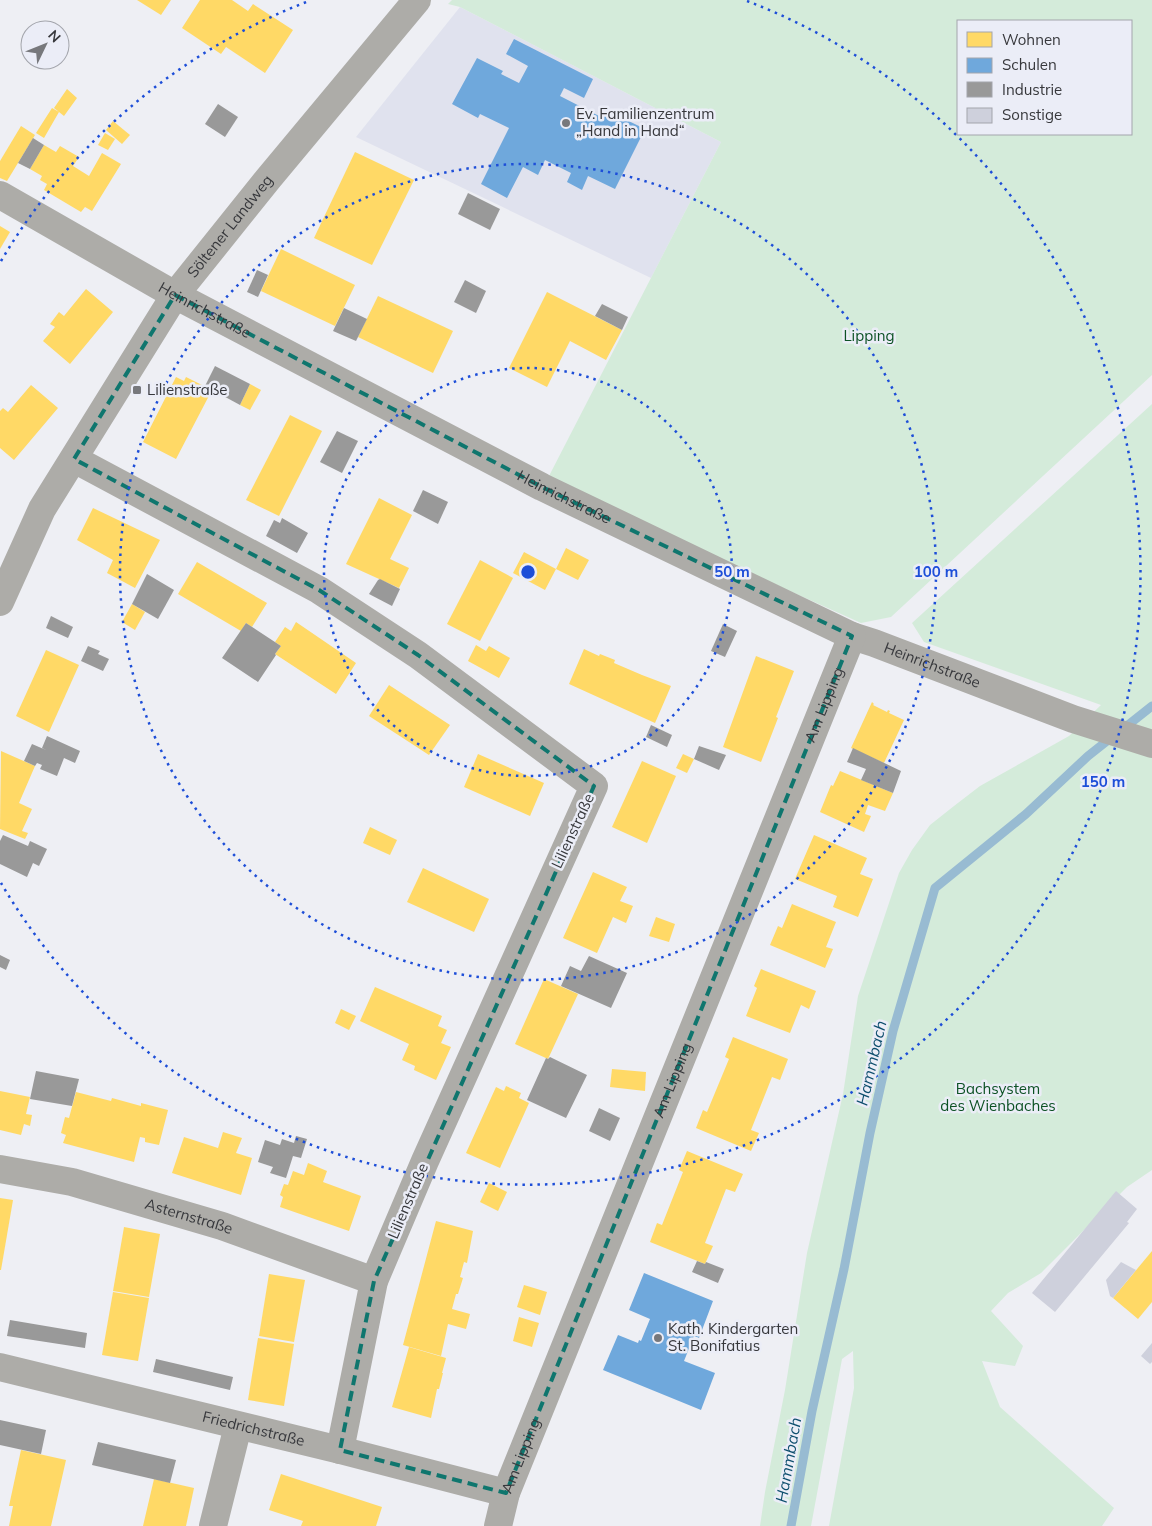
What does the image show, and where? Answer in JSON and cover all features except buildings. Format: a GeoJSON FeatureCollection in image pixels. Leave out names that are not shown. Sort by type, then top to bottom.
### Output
{"type":"FeatureCollection","features":[{"type":"Feature","properties":{"kind":"street","name":"Söltener Landweg"},"geometry":{"type":"LineString","coordinates":[[0,602],[42,509],[175,295],[416,0]]}},
{"type":"Feature","properties":{"kind":"street","name":"Heinrichstraße"},"geometry":{"type":"LineString","coordinates":[[0,195],[175,295],[542,487],[852,636],[874,642],[1074,719],[1147,743]]}},
{"type":"Feature","properties":{"kind":"street","name":"Lilienstraße"},"geometry":{"type":"LineString","coordinates":[[74,459],[318,590],[418,655],[594,786],[425,1161],[374,1281],[340,1450]]}},
{"type":"Feature","properties":{"kind":"street","name":"Am Lipping"},"geometry":{"type":"LineString","coordinates":[[498,1526],[506,1493],[852,636]]}},
{"type":"Feature","properties":{"kind":"street","name":"Asternstraße"},"geometry":{"type":"LineString","coordinates":[[0,1169],[72,1182],[222,1226],[374,1281]]}},
{"type":"Feature","properties":{"kind":"street","name":"Friedrichstraße"},"geometry":{"type":"LineString","coordinates":[[0,1367],[340,1450],[506,1493]]}},
{"type":"Feature","properties":{"kind":"street"},"geometry":{"type":"LineString","coordinates":[[213,1526],[238,1426]]}},
{"type":"Feature","properties":{"kind":"highlighted area"},"geometry":{"type":"Polygon","coordinates":[[[175,295],[542,487],[852,636],[506,1493],[340,1450],[374,1281],[594,786],[418,655],[319,590],[74,459],[175,295]]]}},
{"type":"Feature","properties":{"kind":"shaded area"},"geometry":{"type":"Polygon","coordinates":[[[460,7],[721,142],[651,278],[356,137],[460,7]]]}},
{"type":"Feature","properties":{"kind":"green space","name":"Lipping"},"geometry":{"type":"Polygon","coordinates":[[[452,0],[1152,0],[1152,375],[891,617],[861,623],[634,521],[549,476],[721,142],[460,7],[448,4],[452,0]]]}},
{"type":"Feature","properties":{"kind":"green space","name":"Bachsystem des Wienbaches"},"geometry":{"type":"Polygon","coordinates":[[[1152,404],[1152,1170],[1127,1187],[1041,1273],[1008,1293],[991,1311],[1023,1346],[1015,1366],[982,1361],[1000,1407],[1114,1508],[1102,1526],[829,1526],[854,1388],[853,1351],[842,1359],[811,1526],[760,1526],[785,1390],[807,1253],[843,1094],[858,996],[899,873],[912,850],[930,825],[980,786],[1069,736],[1101,705],[924,642],[912,623],[1152,404]]]}},
{"type":"Feature","properties":{"kind":"waterway","name":"Hammbach"},"geometry":{"type":"LineString","coordinates":[[1123,729],[1152,706]]}},
{"type":"Feature","properties":{"kind":"waterway","name":"Hammbach"},"geometry":{"type":"LineString","coordinates":[[791,1526],[812,1411],[844,1269],[870,1133],[893,1031],[935,888],[1026,814],[1088,756],[1112,737]]}},
{"type":"Feature","properties":{"kind":"place","name":"Ev. Familienzentrum „Hand in Hand“"},"geometry":{"type":"Point","coordinates":[566,123]}},
{"type":"Feature","properties":{"kind":"place","name":"Lilienstraße"},"geometry":{"type":"Point","coordinates":[137,390]}},
{"type":"Feature","properties":{"kind":"place","name":"Kath. Kindergarten St. Bonifatius"},"geometry":{"type":"Point","coordinates":[658,1338]}}]}
